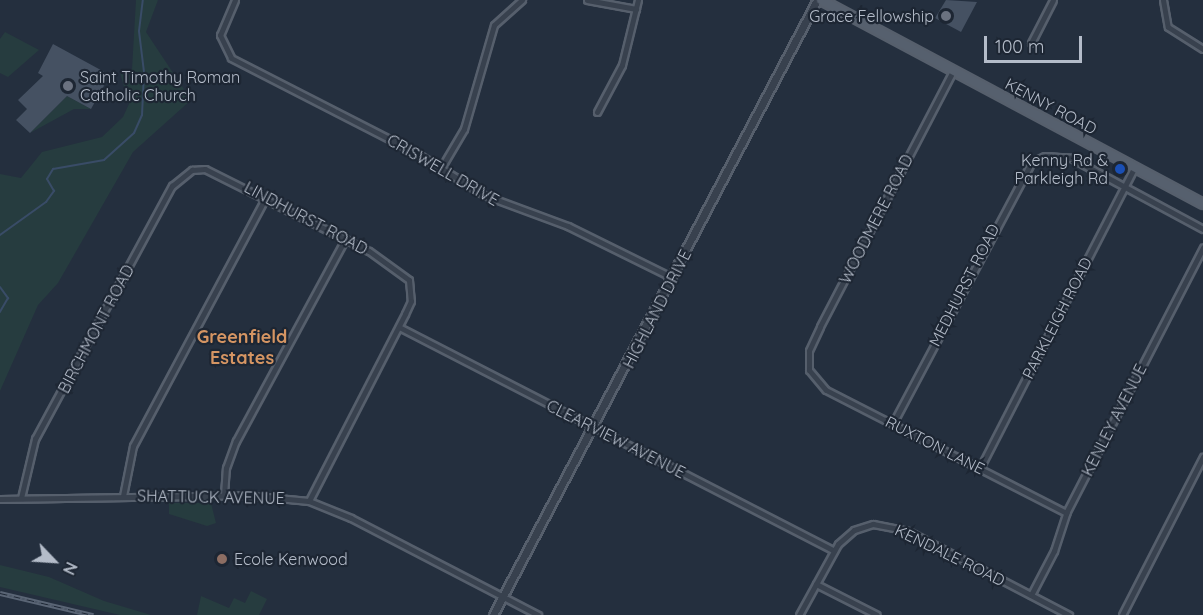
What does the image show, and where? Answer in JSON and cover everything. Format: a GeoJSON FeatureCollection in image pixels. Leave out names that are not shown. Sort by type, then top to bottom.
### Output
{"type":"FeatureCollection","features":[{"type":"Feature","properties":{"kind":"main road","name":"KENNY ROAD"},"geometry":{"type":"LineString","coordinates":[[821,0],[1203,204]]}},
{"type":"Feature","properties":{"kind":"street","name":"CRISWELL DRIVE"},"geometry":{"type":"LineString","coordinates":[[235,0],[220,35],[222,47],[231,58],[441,168],[484,195],[568,226],[673,278]]}},
{"type":"Feature","properties":{"kind":"street"},"geometry":{"type":"LineString","coordinates":[[441,168],[464,129],[494,25],[522,0]]}},
{"type":"Feature","properties":{"kind":"street"},"geometry":{"type":"LineString","coordinates":[[587,0],[636,9]]}},
{"type":"Feature","properties":{"kind":"street"},"geometry":{"type":"LineString","coordinates":[[597,112],[622,64],[638,0]]}},
{"type":"Feature","properties":{"kind":"street","name":"HIGHLAND DRIVE"},"geometry":{"type":"LineString","coordinates":[[493,615],[594,428],[817,0]]}},
{"type":"Feature","properties":{"kind":"street"},"geometry":{"type":"LineString","coordinates":[[1031,43],[1053,0]]}},
{"type":"Feature","properties":{"kind":"street"},"geometry":{"type":"LineString","coordinates":[[1163,0],[1164,20],[1173,32],[1203,49]]}},
{"type":"Feature","properties":{"kind":"street","name":"WOODMERE ROAD"},"geometry":{"type":"LineString","coordinates":[[809,370],[809,351],[820,327],[953,71]]}},
{"type":"Feature","properties":{"kind":"street","name":"MEDHURST ROAD"},"geometry":{"type":"LineString","coordinates":[[893,423],[1022,173],[1045,156],[1071,159],[1125,187]]}},
{"type":"Feature","properties":{"kind":"street","name":"PARKLEIGH ROAD"},"geometry":{"type":"LineString","coordinates":[[980,468],[1135,167]]}},
{"type":"Feature","properties":{"kind":"street","name":"LINDHURST ROAD"},"geometry":{"type":"LineString","coordinates":[[192,170],[218,172],[396,266],[411,286],[411,301],[399,327]]}},
{"type":"Feature","properties":{"kind":"street","name":"BIRCHMONT ROAD"},"geometry":{"type":"LineString","coordinates":[[21,498],[35,439],[172,186],[192,170]]}},
{"type":"Feature","properties":{"kind":"street"},"geometry":{"type":"LineString","coordinates":[[1125,187],[1203,230]]}},
{"type":"Feature","properties":{"kind":"street"},"geometry":{"type":"LineString","coordinates":[[123,496],[133,446],[266,197]]}},
{"type":"Feature","properties":{"kind":"street"},"geometry":{"type":"LineString","coordinates":[[224,495],[233,448],[345,238]]}},
{"type":"Feature","properties":{"kind":"street","name":"KENLEY AVENUE"},"geometry":{"type":"LineString","coordinates":[[1031,596],[1054,551],[1066,513],[1203,247]]}},
{"type":"Feature","properties":{"kind":"street"},"geometry":{"type":"LineString","coordinates":[[309,501],[399,327]]}},
{"type":"Feature","properties":{"kind":"street","name":"CLEARVIEW AVENUE"},"geometry":{"type":"LineString","coordinates":[[399,327],[834,551]]}},
{"type":"Feature","properties":{"kind":"street","name":"RUXTON LANE"},"geometry":{"type":"LineString","coordinates":[[809,370],[826,390],[1066,513]]}},
{"type":"Feature","properties":{"kind":"street"},"geometry":{"type":"LineString","coordinates":[[1122,615],[1203,457]]}},
{"type":"Feature","properties":{"kind":"street","name":"SHATTUCK AVENUE"},"geometry":{"type":"LineString","coordinates":[[0,499],[224,495],[309,501],[538,615]]}},
{"type":"Feature","properties":{"kind":"street","name":"KENDALE ROAD"},"geometry":{"type":"LineString","coordinates":[[799,615],[834,551],[854,530],[885,524],[908,531],[1069,615]]}},
{"type":"Feature","properties":{"kind":"street"},"geometry":{"type":"LineString","coordinates":[[816,584],[876,615]]}},
{"type":"Feature","properties":{"kind":"green space"},"geometry":{"type":"Polygon","coordinates":[[[136,0],[158,0],[146,32],[191,100],[133,152],[58,283],[38,305],[0,391],[0,174],[21,178],[42,152],[102,137],[123,117],[129,104],[120,73],[132,69],[136,0]]]}},
{"type":"Feature","properties":{"kind":"green space"},"geometry":{"type":"Polygon","coordinates":[[[5,32],[39,50],[8,77],[0,73],[0,39],[5,32]]]}},
{"type":"Feature","properties":{"kind":"green space"},"geometry":{"type":"Polygon","coordinates":[[[67,96],[91,109],[74,109],[30,133],[67,96]]]}},
{"type":"Feature","properties":{"kind":"green space"},"geometry":{"type":"Polygon","coordinates":[[[169,503],[211,503],[216,523],[207,526],[169,514],[169,503]]]}},
{"type":"Feature","properties":{"kind":"green space"},"geometry":{"type":"Polygon","coordinates":[[[0,565],[49,577],[104,601],[151,615],[120,615],[0,587],[0,565]]]}},
{"type":"Feature","properties":{"kind":"green space"},"geometry":{"type":"Polygon","coordinates":[[[251,591],[267,599],[259,615],[197,615],[201,596],[229,608],[234,598],[245,603],[251,591]]]}},
{"type":"Feature","properties":{"kind":"building","name":"Grace Fellowship"},"geometry":{"type":"Polygon","coordinates":[[[946,0],[977,2],[961,32],[935,18],[946,0]]]}},
{"type":"Feature","properties":{"kind":"building","name":"Saint Timothy Roman Catholic Church"},"geometry":{"type":"Polygon","coordinates":[[[53,44],[110,75],[91,109],[67,96],[30,133],[16,120],[27,109],[18,100],[43,76],[38,73],[53,44]]]}},
{"type":"Feature","properties":{"kind":"waterway"},"geometry":{"type":"LineString","coordinates":[[0,235],[46,202],[54,191],[47,179],[53,169],[104,160],[134,133],[142,115],[144,72],[139,31],[143,0]]}},
{"type":"Feature","properties":{"kind":"waterway"},"geometry":{"type":"LineString","coordinates":[[0,287],[8,298],[0,312]]}},
{"type":"Feature","properties":{"kind":"railway"},"geometry":{"type":"LineString","coordinates":[[0,593],[93,615]]}},
{"type":"Feature","properties":{"kind":"place","name":"Grace Fellowship"},"geometry":{"type":"Point","coordinates":[946,16]}},
{"type":"Feature","properties":{"kind":"place","name":"Saint Timothy Roman Catholic Church"},"geometry":{"type":"Point","coordinates":[68,86]}},
{"type":"Feature","properties":{"kind":"place","name":"Kenny Rd & Parkleigh Rd"},"geometry":{"type":"Point","coordinates":[1120,169]}},
{"type":"Feature","properties":{"kind":"place","name":"Ecole Kenwood"},"geometry":{"type":"Point","coordinates":[222,559]}},
{"type":"Feature","properties":{"kind":"district","name":"Greenfield Estates"},"geometry":{"type":"Point","coordinates":[242,348]}}]}
